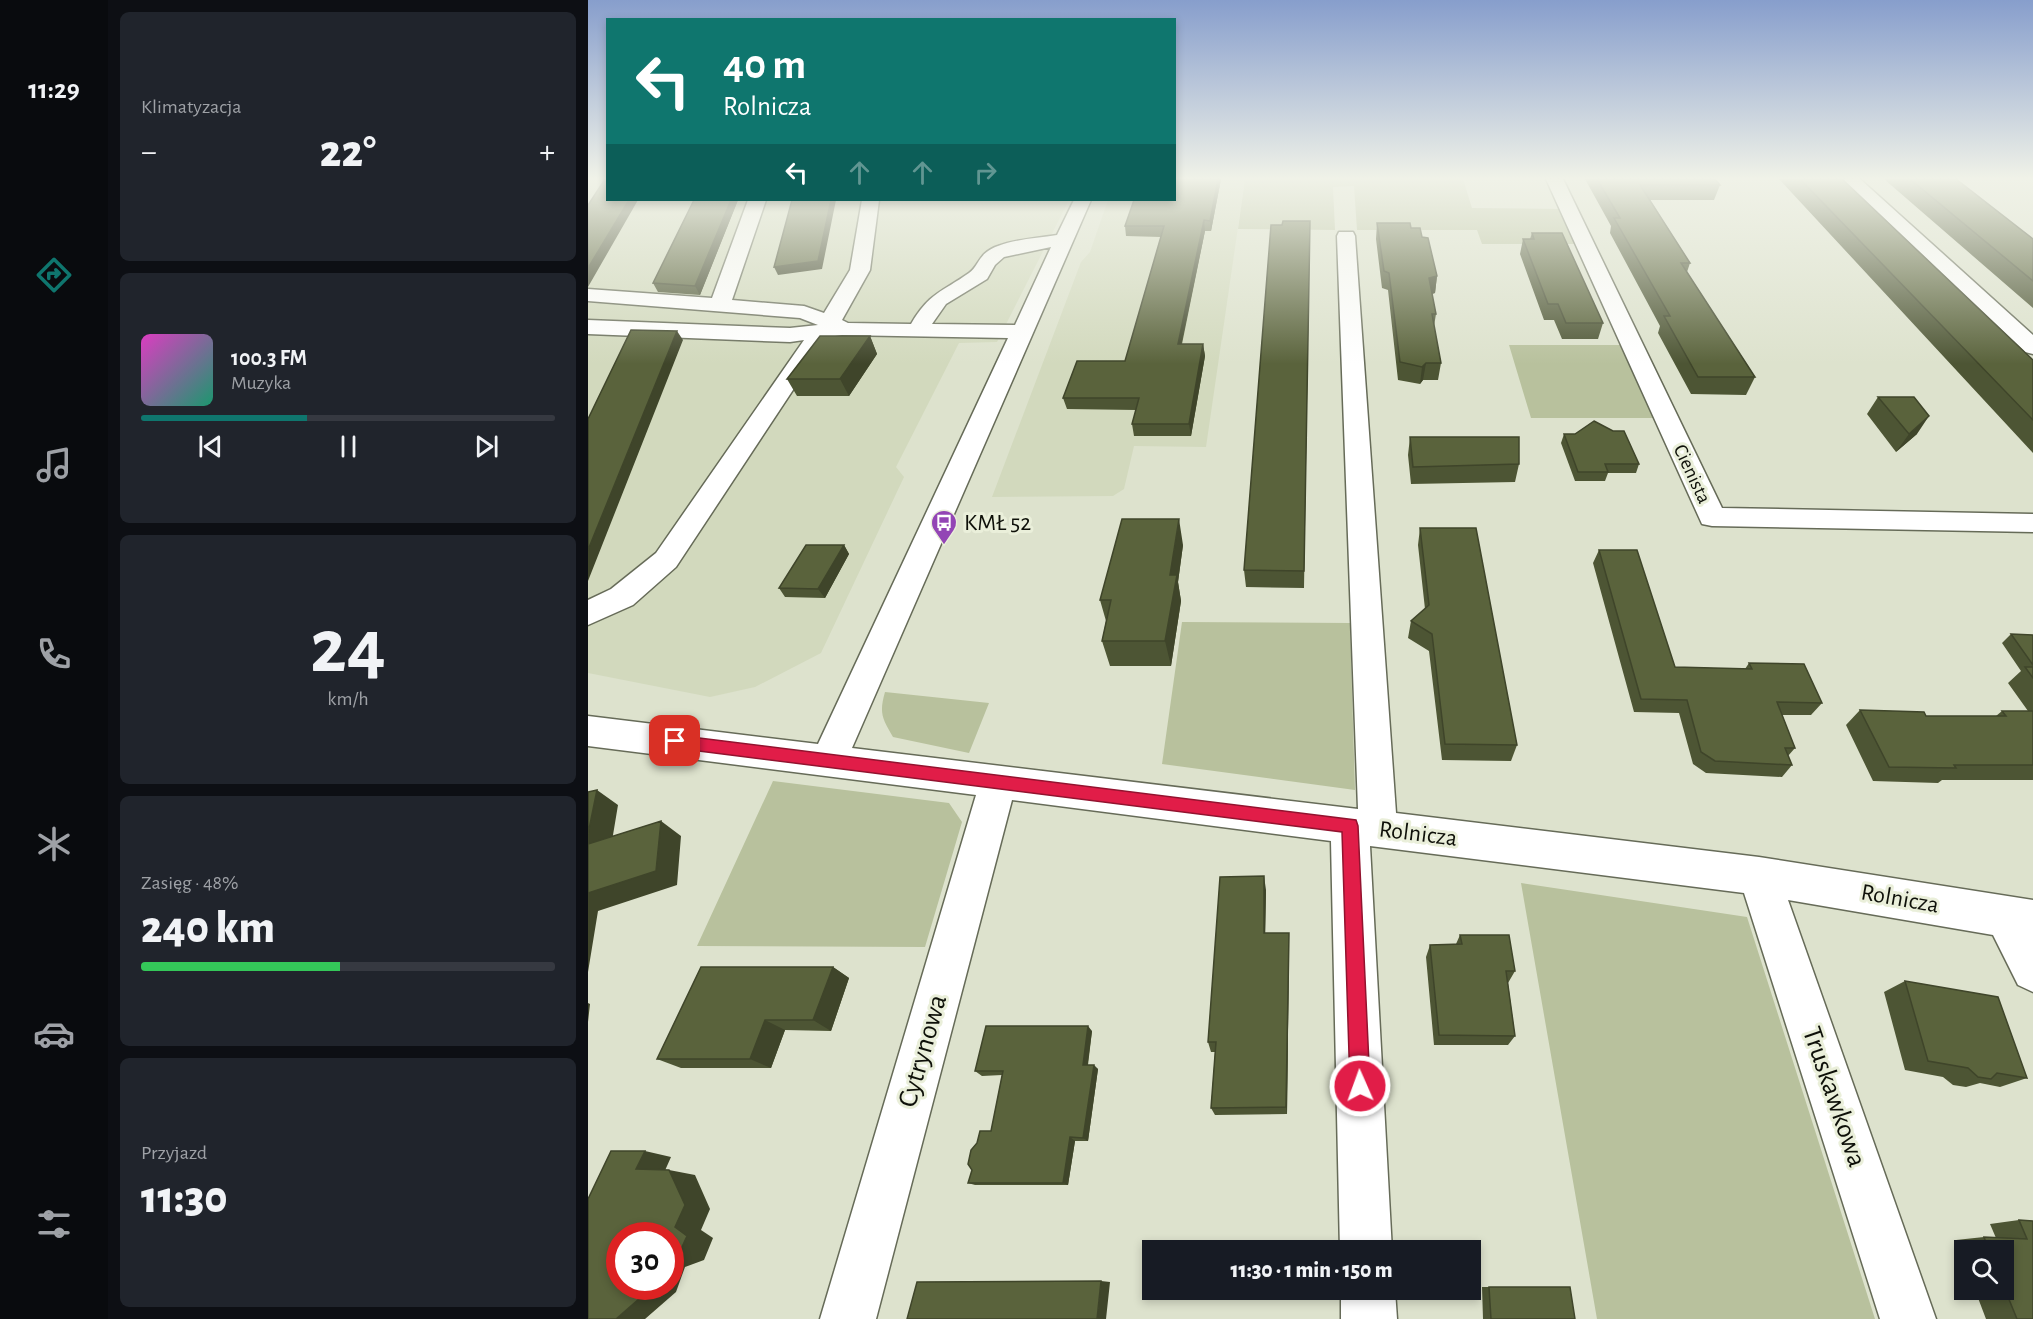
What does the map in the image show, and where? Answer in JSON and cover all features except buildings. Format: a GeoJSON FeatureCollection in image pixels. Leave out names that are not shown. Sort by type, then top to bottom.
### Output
{"type":"FeatureCollection","features":[{"type":"Feature","properties":{"kind":"street"},"geometry":{"type":"LineString","coordinates":[[720,305],[743,241]]}},
{"type":"Feature","properties":{"kind":"street"},"geometry":{"type":"LineString","coordinates":[[588,613],[622,597],[666,560],[831,328],[860,270],[865,241]]}},
{"type":"Feature","properties":{"kind":"street"},"geometry":{"type":"LineString","coordinates":[[918,330],[930,309],[939,300],[980,275],[986,262],[997,253],[1006,249],[1056,241]]}},
{"type":"Feature","properties":{"kind":"street"},"geometry":{"type":"LineString","coordinates":[[829,760],[1064,241]]}},
{"type":"Feature","properties":{"kind":"street"},"geometry":{"type":"LineString","coordinates":[[1346,241],[1364,827],[1366,1240]]}},
{"type":"Feature","properties":{"kind":"street","name":"Cienista"},"geometry":{"type":"LineString","coordinates":[[1583,241],[1712,517],[2031,526]]}},
{"type":"Feature","properties":{"kind":"street"},"geometry":{"type":"LineString","coordinates":[[1917,241],[2033,347]]}},
{"type":"Feature","properties":{"kind":"street"},"geometry":{"type":"LineString","coordinates":[[588,294],[804,312],[831,328]]}},
{"type":"Feature","properties":{"kind":"street"},"geometry":{"type":"LineString","coordinates":[[588,327],[790,335],[831,328],[1023,332]]}},
{"type":"Feature","properties":{"kind":"street","name":"Rolnicza"},"geometry":{"type":"LineString","coordinates":[[588,731],[1760,876],[2019,919]]}},
{"type":"Feature","properties":{"kind":"street","name":"Cytrynowa"},"geometry":{"type":"LineString","coordinates":[[848,1319],[998,783]]}},
{"type":"Feature","properties":{"kind":"street","name":"Truskawkowa"},"geometry":{"type":"LineString","coordinates":[[1760,876],[1908,1319]]}},
{"type":"Feature","properties":{"kind":"street"},"geometry":{"type":"LineString","coordinates":[[2019,919],[2033,970]]}},
{"type":"Feature","properties":{"kind":"street"},"geometry":{"type":"LineString","coordinates":[[1368,1300],[1369,1319]]}},
{"type":"Feature","properties":{"kind":"shaded area"},"geometry":{"type":"Polygon","coordinates":[[[588,241],[1048,241],[997,342],[959,343],[896,467],[904,477],[821,653],[755,687],[710,697],[588,673],[588,241]]]}},
{"type":"Feature","properties":{"kind":"shaded area"},"geometry":{"type":"Polygon","coordinates":[[[1094,241],[1236,241],[1206,447],[1134,446],[1124,489],[1113,496],[992,497],[1081,262],[1090,252],[1094,241]]]}},
{"type":"Feature","properties":{"kind":"shaded area"},"geometry":{"type":"Polygon","coordinates":[[[1481,241],[1574,241],[1575,244],[1482,244],[1481,241]]]}},
{"type":"Feature","properties":{"kind":"shaded area"},"geometry":{"type":"Polygon","coordinates":[[[1509,345],[1622,345],[1656,418],[1531,418],[1509,345]]]}},
{"type":"Feature","properties":{"kind":"shaded area"},"geometry":{"type":"Polygon","coordinates":[[[1182,622],[1350,623],[1355,790],[1162,764],[1182,622]]]}},
{"type":"Feature","properties":{"kind":"shaded area"},"geometry":{"type":"Polygon","coordinates":[[[885,692],[989,703],[969,753],[893,737],[883,715],[882,705],[885,692]]]}},
{"type":"Feature","properties":{"kind":"shaded area"},"geometry":{"type":"Polygon","coordinates":[[[773,781],[949,803],[962,822],[925,947],[697,946],[773,781]]]}},
{"type":"Feature","properties":{"kind":"shaded area"},"geometry":{"type":"Polygon","coordinates":[[[1521,883],[1747,917],[1875,1319],[1597,1319],[1521,883]]]}},
{"type":"Feature","properties":{"kind":"place","name":"KMŁ 52"},"geometry":{"type":"Point","coordinates":[944,546]}},
{"type":"Feature","properties":{"kind":"route"},"geometry":{"type":"LineString","coordinates":[[675,741],[1350,826],[1360,1086]]}}]}
